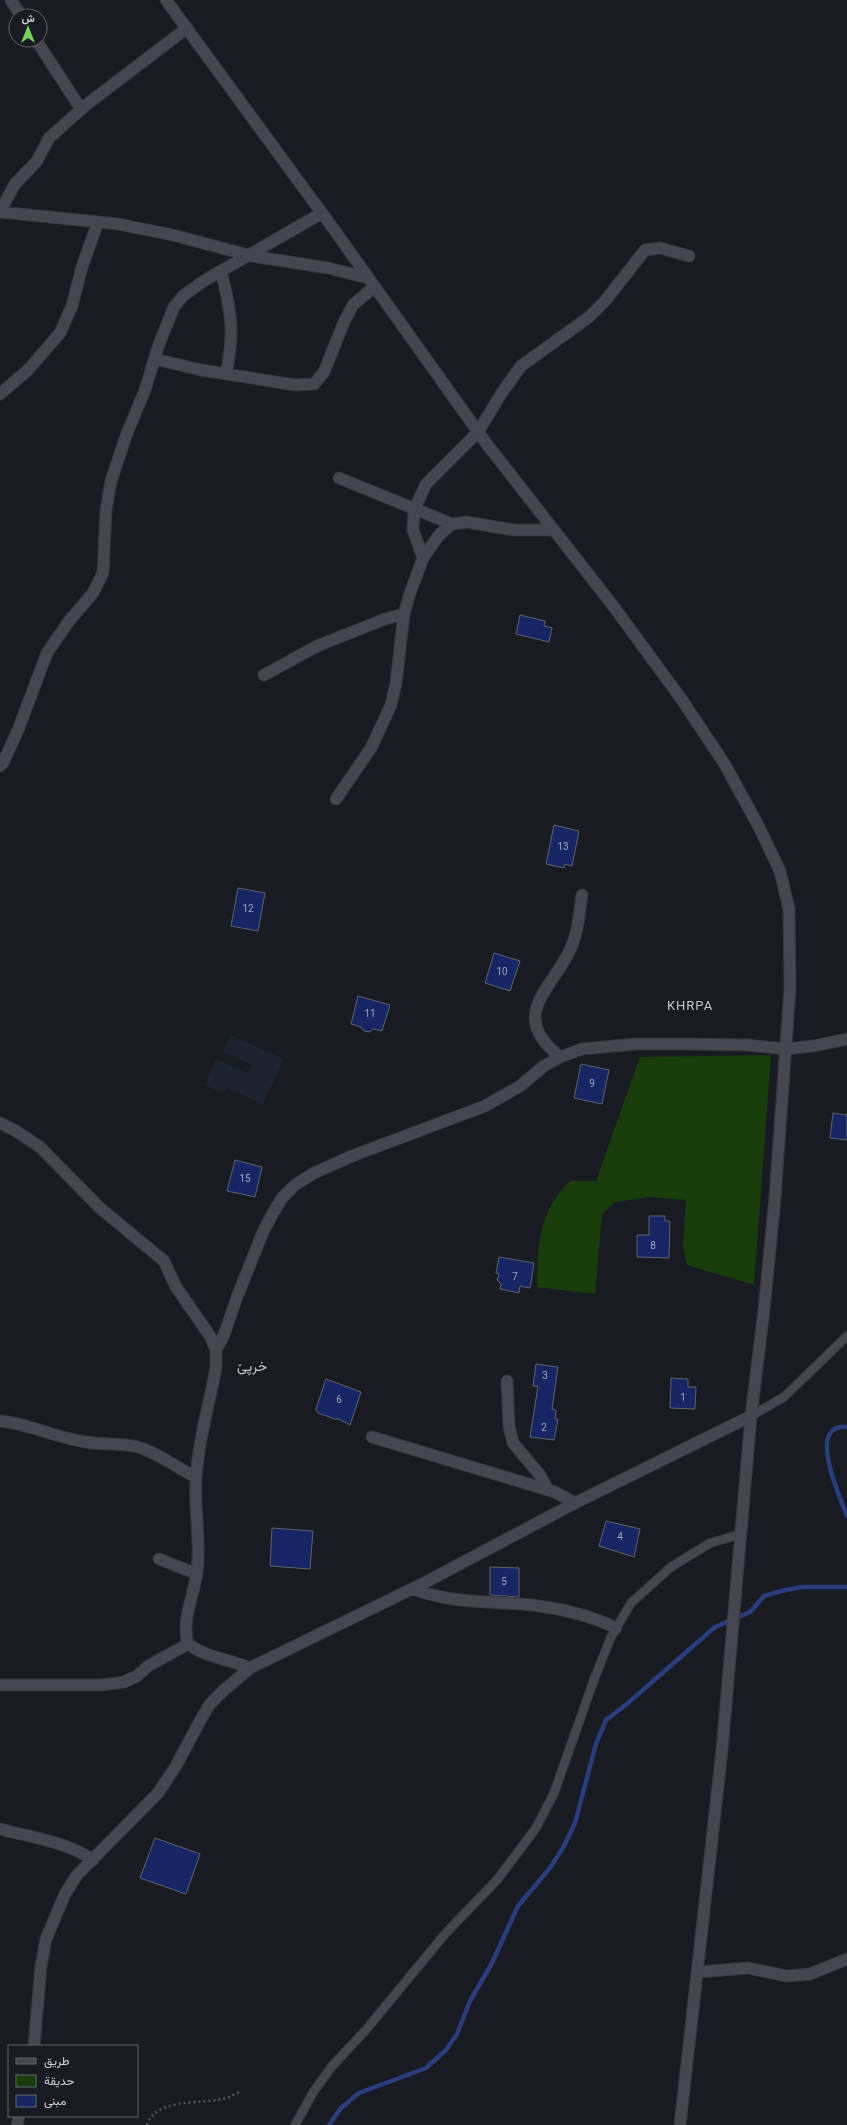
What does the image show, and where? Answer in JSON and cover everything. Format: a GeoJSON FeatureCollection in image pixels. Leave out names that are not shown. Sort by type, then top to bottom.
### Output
{"type":"FeatureCollection","features":[{"type":"Feature","properties":{"kind":"street"},"geometry":{"type":"LineString","coordinates":[[166,0],[322,213],[478,432],[618,613],[682,700],[724,763],[759,827],[780,871],[789,909],[790,988],[775,1198],[764,1310],[751,1416],[733,1639],[698,1972],[680,2125]]}},
{"type":"Feature","properties":{"kind":"street"},"geometry":{"type":"LineString","coordinates":[[187,28],[81,109],[49,138],[37,161],[15,184],[0,212],[118,224],[173,235],[248,254],[328,268],[371,282]]}},
{"type":"Feature","properties":{"kind":"street"},"geometry":{"type":"LineString","coordinates":[[41,48],[81,109]]}},
{"type":"Feature","properties":{"kind":"street"},"geometry":{"type":"LineString","coordinates":[[0,766],[3,763],[18,730],[47,653],[69,621],[93,593],[103,573],[106,510],[111,481],[126,436],[145,390],[174,307],[184,295],[221,271],[248,254],[322,213]]}},
{"type":"Feature","properties":{"kind":"street"},"geometry":{"type":"LineString","coordinates":[[0,394],[28,370],[60,333],[72,306],[82,267],[98,222]]}},
{"type":"Feature","properties":{"kind":"street"},"geometry":{"type":"LineString","coordinates":[[423,558],[413,530],[414,510],[426,484],[478,432],[501,394],[521,366],[590,317],[605,301],[645,250],[660,248],[689,256]]}},
{"type":"Feature","properties":{"kind":"street"},"geometry":{"type":"LineString","coordinates":[[221,271],[232,318],[231,350],[226,374]]}},
{"type":"Feature","properties":{"kind":"street"},"geometry":{"type":"LineString","coordinates":[[155,359],[201,370],[295,385],[314,384],[324,372],[341,328],[353,305],[371,282]]}},
{"type":"Feature","properties":{"kind":"street"},"geometry":{"type":"LineString","coordinates":[[339,478],[414,510],[452,524],[481,523],[497,528],[514,530],[554,530]]}},
{"type":"Feature","properties":{"kind":"street"},"geometry":{"type":"LineString","coordinates":[[336,799],[371,748],[391,705],[396,683],[404,614],[423,558],[439,535],[452,524]]}},
{"type":"Feature","properties":{"kind":"street"},"geometry":{"type":"LineString","coordinates":[[264,675],[317,646],[385,619],[404,614]]}},
{"type":"Feature","properties":{"kind":"street"},"geometry":{"type":"LineString","coordinates":[[560,1057],[545,1045],[539,1034],[536,1021],[536,1010],[539,998],[560,967],[576,936],[582,895]]}},
{"type":"Feature","properties":{"kind":"street"},"geometry":{"type":"LineString","coordinates":[[250,1668],[234,1661],[210,1657],[188,1644],[186,1637],[188,1607],[197,1574],[199,1555],[196,1515],[196,1477],[213,1386],[216,1350],[224,1335],[236,1297],[263,1232],[282,1198],[295,1185],[314,1173],[352,1156],[485,1106],[520,1086],[544,1066],[560,1057],[582,1049],[636,1044],[747,1045],[786,1048],[813,1046],[847,1039]]}},
{"type":"Feature","properties":{"kind":"street"},"geometry":{"type":"LineString","coordinates":[[0,1123],[16,1131],[40,1147],[100,1208],[164,1261],[176,1287],[210,1336],[216,1350]]}},
{"type":"Feature","properties":{"kind":"street"},"geometry":{"type":"LineString","coordinates":[[507,1381],[509,1426],[513,1443],[540,1475],[548,1490]]}},
{"type":"Feature","properties":{"kind":"street"},"geometry":{"type":"LineString","coordinates":[[34,2045],[41,1966],[46,1939],[66,1894],[77,1875],[158,1793],[176,1766],[210,1704],[223,1691],[250,1668],[413,1589],[575,1503],[751,1416]]}},
{"type":"Feature","properties":{"kind":"street"},"geometry":{"type":"LineString","coordinates":[[0,1421],[18,1423],[87,1443],[138,1447],[156,1454],[181,1470],[196,1477]]}},
{"type":"Feature","properties":{"kind":"street"},"geometry":{"type":"LineString","coordinates":[[372,1437],[548,1490],[575,1503]]}},
{"type":"Feature","properties":{"kind":"street"},"geometry":{"type":"LineString","coordinates":[[159,1559],[197,1574]]}},
{"type":"Feature","properties":{"kind":"street"},"geometry":{"type":"LineString","coordinates":[[413,1589],[456,1601],[542,1606],[602,1621],[616,1628]]}},
{"type":"Feature","properties":{"kind":"street"},"geometry":{"type":"LineString","coordinates":[[0,1685],[102,1685],[124,1682],[137,1676],[148,1666],[188,1644]]}},
{"type":"Feature","properties":{"kind":"street"},"geometry":{"type":"LineString","coordinates":[[0,1829],[61,1846],[85,1855],[93,1860]]}},
{"type":"Feature","properties":{"kind":"street"},"geometry":{"type":"LineString","coordinates":[[698,1972],[748,1968],[786,1976],[810,1974],[847,1959]]}},
{"type":"Feature","properties":{"kind":"lane"},"geometry":{"type":"LineString","coordinates":[[751,1416],[784,1397],[847,1336]]}},
{"type":"Feature","properties":{"kind":"lane"},"geometry":{"type":"LineString","coordinates":[[296,2125],[314,2091],[333,2065],[365,2031],[445,1934],[496,1880],[536,1828],[554,1793],[595,1677],[616,1628],[631,1603],[671,1567],[710,1543],[742,1534]]}},
{"type":"Feature","properties":{"kind":"path"},"geometry":{"type":"LineString","coordinates":[[147,2125],[148,2120],[161,2108],[222,2099],[239,2092]]}},
{"type":"Feature","properties":{"kind":"shaded area"},"geometry":{"type":"Polygon","coordinates":[[[230,1035],[284,1059],[263,1104],[227,1088],[224,1094],[205,1085],[216,1059],[248,1073],[252,1065],[223,1052],[230,1035]]]}},
{"type":"Feature","properties":{"kind":"green space"},"geometry":{"type":"Polygon","coordinates":[[[771,1055],[754,1285],[687,1265],[683,1246],[686,1200],[650,1197],[615,1202],[602,1214],[595,1294],[537,1287],[539,1243],[546,1217],[560,1192],[570,1181],[596,1181],[640,1057],[771,1055]]]}},
{"type":"Feature","properties":{"kind":"building"},"geometry":{"type":"Polygon","coordinates":[[[520,615],[545,621],[544,626],[552,628],[549,642],[516,634],[520,615]]]}},
{"type":"Feature","properties":{"kind":"building"},"geometry":{"type":"Polygon","coordinates":[[[554,825],[579,831],[572,866],[565,864],[564,868],[546,864],[554,825]]]}},
{"type":"Feature","properties":{"kind":"building"},"geometry":{"type":"Polygon","coordinates":[[[238,888],[265,893],[258,931],[231,926],[238,888]]]}},
{"type":"Feature","properties":{"kind":"building"},"geometry":{"type":"Polygon","coordinates":[[[494,953],[520,961],[510,991],[485,983],[494,953]]]}},
{"type":"Feature","properties":{"kind":"building"},"geometry":{"type":"Polygon","coordinates":[[[358,996],[390,1005],[382,1031],[373,1029],[370,1032],[364,1031],[361,1027],[351,1024],[358,996]]]}},
{"type":"Feature","properties":{"kind":"building"},"geometry":{"type":"Polygon","coordinates":[[[581,1064],[609,1070],[602,1104],[574,1098],[581,1064]]]}},
{"type":"Feature","properties":{"kind":"building"},"geometry":{"type":"Polygon","coordinates":[[[833,1113],[847,1115],[847,1140],[830,1138],[833,1113]]]}},
{"type":"Feature","properties":{"kind":"building"},"geometry":{"type":"Polygon","coordinates":[[[235,1160],[262,1167],[255,1197],[227,1191],[235,1160]]]}},
{"type":"Feature","properties":{"kind":"building"},"geometry":{"type":"Polygon","coordinates":[[[649,1216],[665,1216],[665,1221],[670,1221],[669,1258],[637,1257],[637,1235],[649,1235],[649,1216]]]}},
{"type":"Feature","properties":{"kind":"building"},"geometry":{"type":"Polygon","coordinates":[[[499,1257],[534,1263],[530,1288],[520,1286],[519,1293],[500,1289],[501,1284],[497,1280],[499,1274],[496,1273],[499,1257]]]}},
{"type":"Feature","properties":{"kind":"building"},"geometry":{"type":"Polygon","coordinates":[[[536,1364],[558,1367],[552,1409],[556,1410],[555,1419],[558,1419],[554,1440],[530,1437],[538,1386],[533,1386],[536,1364]]]}},
{"type":"Feature","properties":{"kind":"building"},"geometry":{"type":"Polygon","coordinates":[[[671,1378],[688,1379],[688,1387],[696,1387],[695,1409],[670,1408],[671,1378]]]}},
{"type":"Feature","properties":{"kind":"building"},"geometry":{"type":"Polygon","coordinates":[[[326,1379],[361,1392],[350,1425],[339,1419],[318,1413],[316,1409],[326,1379]]]}},
{"type":"Feature","properties":{"kind":"building"},"geometry":{"type":"Polygon","coordinates":[[[606,1521],[640,1529],[634,1557],[599,1546],[606,1521]]]}},
{"type":"Feature","properties":{"kind":"building"},"geometry":{"type":"Polygon","coordinates":[[[272,1528],[313,1531],[310,1569],[270,1566],[272,1528]]]}},
{"type":"Feature","properties":{"kind":"building"},"geometry":{"type":"Polygon","coordinates":[[[490,1567],[519,1568],[519,1597],[490,1595],[490,1567]]]}},
{"type":"Feature","properties":{"kind":"building"},"geometry":{"type":"Polygon","coordinates":[[[155,1838],[200,1854],[186,1894],[140,1878],[155,1838]]]}},
{"type":"Feature","properties":{"kind":"waterway"},"geometry":{"type":"LineString","coordinates":[[847,1427],[835,1429],[828,1437],[827,1449],[833,1479],[847,1516]]}},
{"type":"Feature","properties":{"kind":"waterway"},"geometry":{"type":"LineString","coordinates":[[329,2125],[341,2108],[359,2093],[426,2068],[446,2050],[457,2034],[470,2001],[492,1963],[518,1906],[550,1868],[564,1846],[575,1823],[596,1744],[606,1720],[628,1703],[715,1627],[750,1612],[764,1596],[802,1587],[847,1587]]}},
{"type":"Feature","properties":{"kind":"district","name":"KHRPA"},"geometry":{"type":"Point","coordinates":[690,1007]}},
{"type":"Feature","properties":{"kind":"district","name":"خرپێ"},"geometry":{"type":"Point","coordinates":[252,1368]}}]}
